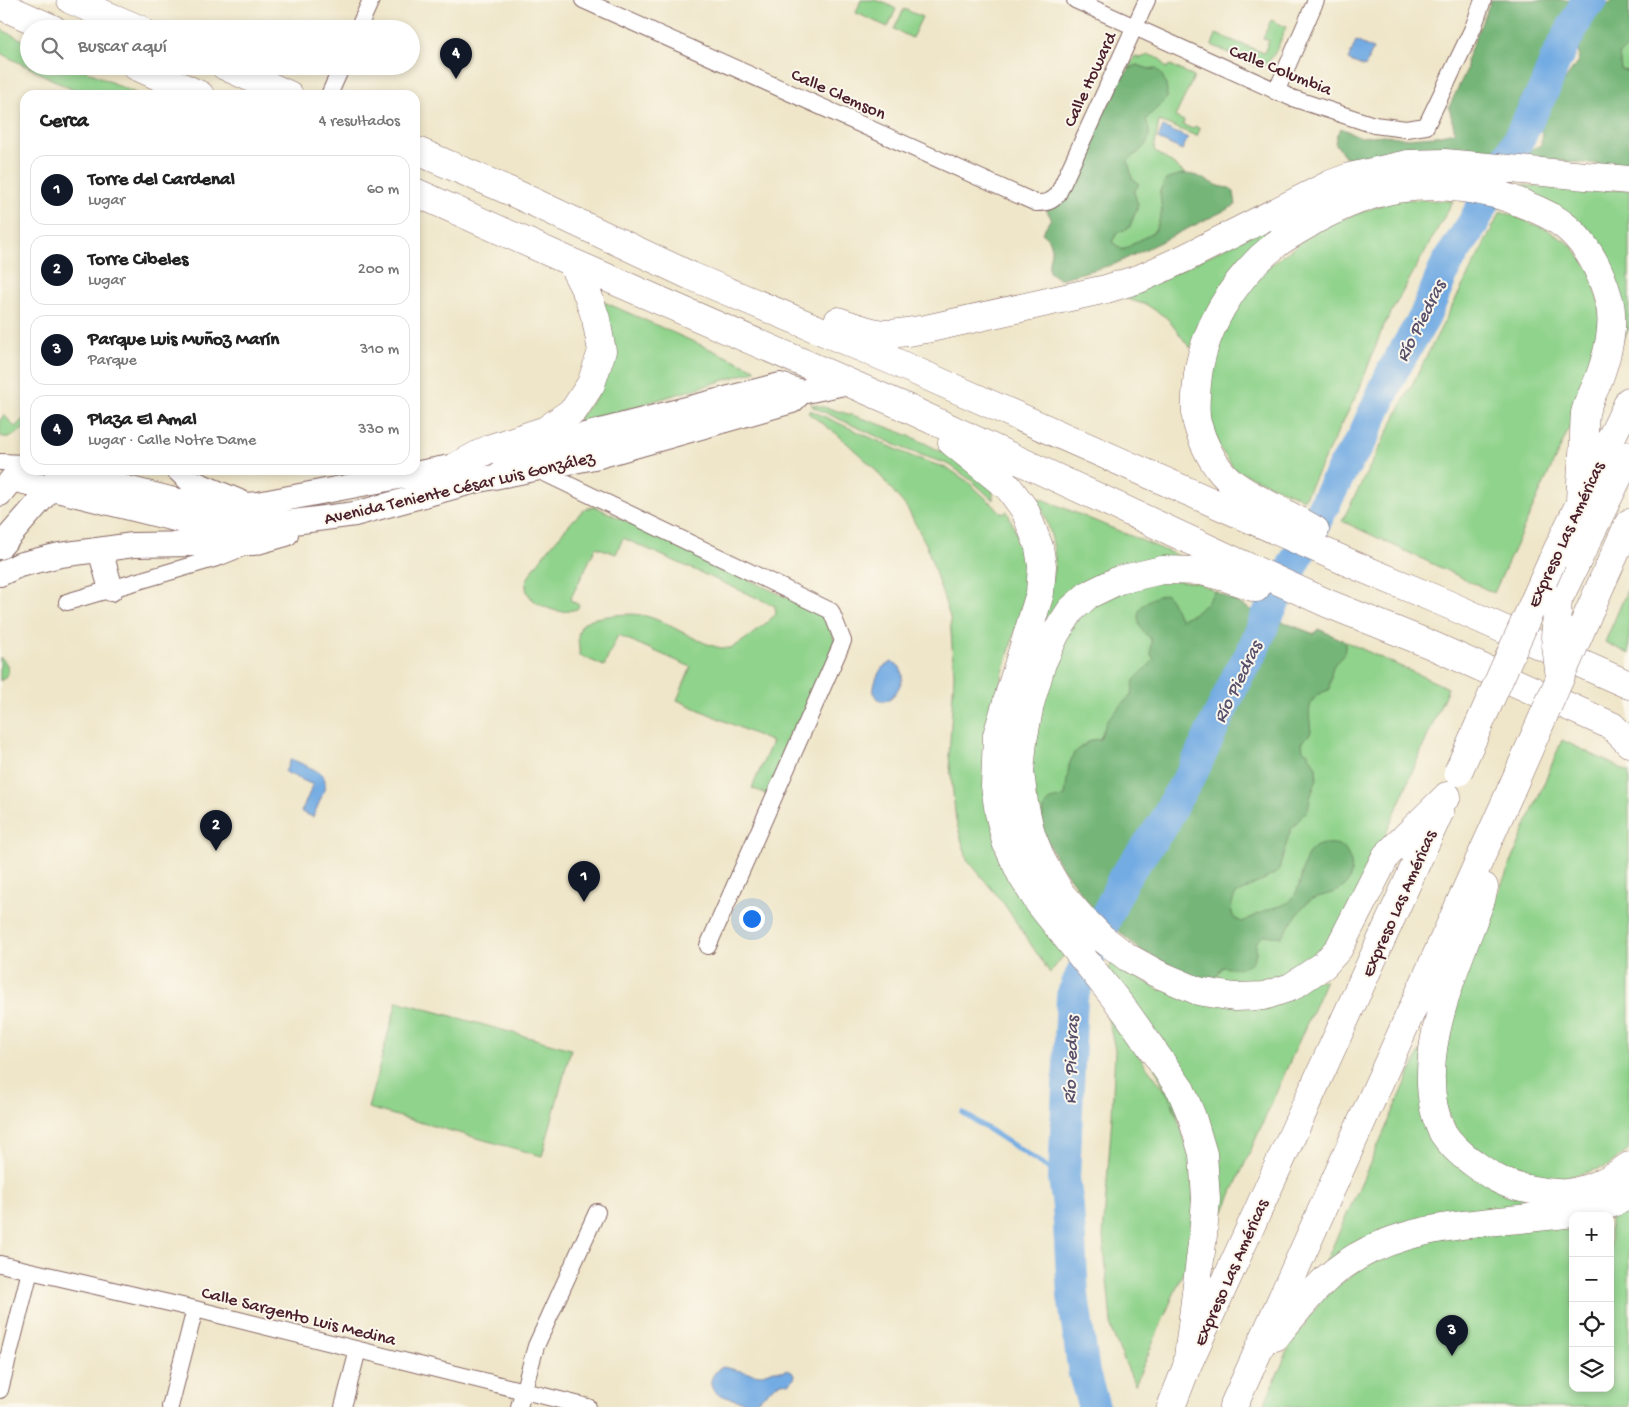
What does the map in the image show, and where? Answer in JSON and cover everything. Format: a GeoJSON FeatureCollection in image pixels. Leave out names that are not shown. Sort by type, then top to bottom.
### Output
{"type":"FeatureCollection","features":[{"type":"Feature","properties":{"kind":"highway"},"geometry":{"type":"LineString","coordinates":[[71,0],[117,20]]}},
{"type":"Feature","properties":{"kind":"highway"},"geometry":{"type":"LineString","coordinates":[[0,5],[33,20]]}},
{"type":"Feature","properties":{"kind":"highway"},"geometry":{"type":"LineString","coordinates":[[156,75],[189,90]]}},
{"type":"Feature","properties":{"kind":"highway"},"geometry":{"type":"LineString","coordinates":[[245,75],[278,90]]}},
{"type":"Feature","properties":{"kind":"highway"},"geometry":{"type":"LineString","coordinates":[[420,152],[514,193],[691,276],[1259,511],[1448,604],[1629,685]]}},
{"type":"Feature","properties":{"kind":"highway"},"geometry":{"type":"LineString","coordinates":[[691,276],[871,332],[886,334],[926,329],[1139,279],[1185,258],[1331,184],[1350,177],[1408,164],[1498,194],[1540,211],[1561,222],[1578,238],[1598,269],[1610,304],[1611,322],[1607,351],[1600,376],[1586,412],[1580,501]]}},
{"type":"Feature","properties":{"kind":"highway"},"geometry":{"type":"LineString","coordinates":[[1259,511],[1219,469],[1206,446],[1197,422],[1196,400],[1200,365],[1210,330],[1222,307],[1240,282],[1273,247],[1333,210],[1354,201],[1442,175],[1507,168],[1617,180]]}},
{"type":"Feature","properties":{"kind":"highway"},"geometry":{"type":"LineString","coordinates":[[420,194],[898,404],[1232,570],[1326,607],[1429,644],[1621,734]]}},
{"type":"Feature","properties":{"kind":"highway"},"geometry":{"type":"LineString","coordinates":[[453,468],[491,448],[546,430],[574,410],[591,384],[602,351],[596,319],[588,295],[571,262]]}},
{"type":"Feature","properties":{"kind":"highway"},"geometry":{"type":"LineString","coordinates":[[886,358],[1053,313],[1106,288]]}},
{"type":"Feature","properties":{"kind":"highway","name":"Expreso Las Américas"},"geometry":{"type":"LineString","coordinates":[[1171,1407],[1187,1366],[1509,657],[1562,565],[1580,501],[1629,401]]}},
{"type":"Feature","properties":{"kind":"highway"},"geometry":{"type":"LineString","coordinates":[[898,404],[970,455],[1009,488],[1025,510],[1039,546],[1042,566],[1040,593],[997,735],[996,786],[999,813],[1006,842],[1022,876],[1054,904],[1127,957],[1156,973],[1198,991],[1234,997],[1264,996],[1297,984],[1324,965],[1339,948],[1386,856],[1452,784]]}},
{"type":"Feature","properties":{"kind":"highway"},"geometry":{"type":"LineString","coordinates":[[1560,679],[1555,637],[1562,565],[1629,455]]}},
{"type":"Feature","properties":{"kind":"highway"},"geometry":{"type":"LineString","coordinates":[[1233,1407],[1506,802],[1629,523]]}},
{"type":"Feature","properties":{"kind":"highway"},"geometry":{"type":"LineString","coordinates":[[1187,1366],[1206,1198],[1203,1154],[1192,1117],[1181,1090],[1054,904],[1042,861],[1031,834],[1020,772],[1023,741],[1030,704],[1042,664],[1056,633],[1071,610],[1088,595],[1119,580],[1162,570],[1232,570]]}},
{"type":"Feature","properties":{"kind":"highway"},"geometry":{"type":"LineString","coordinates":[[1509,657],[1538,630],[1558,600]]}},
{"type":"Feature","properties":{"kind":"highway"},"geometry":{"type":"LineString","coordinates":[[1506,802],[1481,900],[1447,994],[1433,1045],[1430,1076],[1433,1103],[1437,1116],[1444,1134],[1466,1157],[1490,1176],[1513,1186],[1544,1192],[1568,1193],[1596,1185],[1629,1166]]}},
{"type":"Feature","properties":{"kind":"highway"},"geometry":{"type":"LineString","coordinates":[[1253,1364],[1318,1287],[1344,1264],[1375,1246],[1410,1234],[1442,1227],[1573,1213],[1617,1202],[1629,1195]]}},
{"type":"Feature","properties":{"kind":"street"},"geometry":{"type":"LineString","coordinates":[[362,20],[371,0]]}},
{"type":"Feature","properties":{"kind":"street","name":"Calle Clemson"},"geometry":{"type":"LineString","coordinates":[[582,0],[1036,203],[1046,203],[1054,200],[1067,175]]}},
{"type":"Feature","properties":{"kind":"street","name":"Calle Columbia"},"geometry":{"type":"LineString","coordinates":[[1074,0],[1276,92],[1374,125],[1406,129],[1426,126],[1473,28],[1483,0]]}},
{"type":"Feature","properties":{"kind":"street","name":"Calle Howard"},"geometry":{"type":"LineString","coordinates":[[1067,175],[1147,0]]}},
{"type":"Feature","properties":{"kind":"street"},"geometry":{"type":"LineString","coordinates":[[1276,92],[1316,0]]}},
{"type":"Feature","properties":{"kind":"street"},"geometry":{"type":"LineString","coordinates":[[331,90],[338,75]]}},
{"type":"Feature","properties":{"kind":"street","name":"Avenida Teniente César Luis González"},"geometry":{"type":"LineString","coordinates":[[60,475],[203,526],[263,526],[355,514],[479,480],[530,459],[780,385],[801,392],[849,382]]}},
{"type":"Feature","properties":{"kind":"street"},"geometry":{"type":"LineString","coordinates":[[530,459],[830,611],[843,641],[708,946]]}},
{"type":"Feature","properties":{"kind":"street","name":"Avenida Teniente César Luis González"},"geometry":{"type":"LineString","coordinates":[[420,474],[453,468],[530,459]]}},
{"type":"Feature","properties":{"kind":"street"},"geometry":{"type":"LineString","coordinates":[[0,547],[60,475]]}},
{"type":"Feature","properties":{"kind":"street","name":"Avenida Teniente César Luis González"},"geometry":{"type":"LineString","coordinates":[[60,475],[214,508],[258,504],[415,475]]}},
{"type":"Feature","properties":{"kind":"street"},"geometry":{"type":"LineString","coordinates":[[184,475],[192,482],[240,503],[258,504]]}},
{"type":"Feature","properties":{"kind":"street"},"geometry":{"type":"LineString","coordinates":[[67,602],[220,557],[254,543],[355,514]]}},
{"type":"Feature","properties":{"kind":"street"},"geometry":{"type":"LineString","coordinates":[[0,574],[19,565],[58,556],[102,557],[133,545],[254,543]]}},
{"type":"Feature","properties":{"kind":"street"},"geometry":{"type":"LineString","coordinates":[[102,557],[111,589]]}},
{"type":"Feature","properties":{"kind":"street"},"geometry":{"type":"LineString","coordinates":[[521,1399],[536,1346],[597,1212]]}},
{"type":"Feature","properties":{"kind":"street","name":"Calle Sargento Luis Medina"},"geometry":{"type":"LineString","coordinates":[[0,1264],[195,1309],[358,1350],[521,1399],[588,1407]]}},
{"type":"Feature","properties":{"kind":"street"},"geometry":{"type":"LineString","coordinates":[[0,1390],[30,1271]]}},
{"type":"Feature","properties":{"kind":"street"},"geometry":{"type":"LineString","coordinates":[[170,1407],[195,1309]]}},
{"type":"Feature","properties":{"kind":"street"},"geometry":{"type":"LineString","coordinates":[[343,1407],[358,1350]]}},
{"type":"Feature","properties":{"kind":"green space"},"geometry":{"type":"Polygon","coordinates":[[[861,0],[881,1],[896,9],[888,27],[856,13],[861,0]]]}},
{"type":"Feature","properties":{"kind":"green space"},"geometry":{"type":"Polygon","coordinates":[[[1491,0],[1582,0],[1573,11],[1549,52],[1560,65],[1557,70],[1528,90],[1519,104],[1505,154],[1500,158],[1350,163],[1335,143],[1341,128],[1361,137],[1383,135],[1405,138],[1435,136],[1455,132],[1449,107],[1467,69],[1466,61],[1491,0]]]}},
{"type":"Feature","properties":{"kind":"green space"},"geometry":{"type":"Polygon","coordinates":[[[1613,0],[1629,0],[1629,47],[1619,54],[1621,70],[1629,71],[1629,167],[1523,156],[1523,153],[1541,145],[1542,134],[1538,121],[1577,63],[1579,43],[1583,30],[1596,13],[1613,0]]]}},
{"type":"Feature","properties":{"kind":"green space"},"geometry":{"type":"Polygon","coordinates":[[[904,9],[922,17],[912,38],[894,29],[904,9]]]}},
{"type":"Feature","properties":{"kind":"green space"},"geometry":{"type":"Polygon","coordinates":[[[1271,20],[1286,27],[1276,51],[1264,65],[1258,67],[1212,45],[1216,34],[1264,53],[1269,41],[1263,38],[1271,20]]]}},
{"type":"Feature","properties":{"kind":"green space"},"geometry":{"type":"Polygon","coordinates":[[[0,29],[20,39],[20,63],[0,53],[0,29]]]}},
{"type":"Feature","properties":{"kind":"green space"},"geometry":{"type":"Polygon","coordinates":[[[1629,47],[1629,71],[1621,70],[1619,54],[1629,47]]]}},
{"type":"Feature","properties":{"kind":"green space"},"geometry":{"type":"Polygon","coordinates":[[[1149,55],[1161,59],[1166,68],[1171,65],[1194,77],[1175,117],[1184,121],[1183,125],[1193,129],[1195,126],[1200,129],[1197,136],[1159,121],[1154,150],[1186,174],[1166,180],[1160,191],[1162,212],[1158,225],[1151,235],[1122,250],[1112,242],[1117,233],[1129,228],[1137,209],[1128,161],[1133,155],[1138,153],[1149,132],[1146,120],[1161,105],[1154,68],[1149,69],[1137,65],[1128,69],[1135,56],[1140,58],[1149,55]]]}},
{"type":"Feature","properties":{"kind":"green space"},"geometry":{"type":"Polygon","coordinates":[[[1137,65],[1149,69],[1157,69],[1165,83],[1167,98],[1146,119],[1149,132],[1147,142],[1128,161],[1132,178],[1139,184],[1134,192],[1138,205],[1129,228],[1117,233],[1112,242],[1123,250],[1155,231],[1162,212],[1160,191],[1166,180],[1179,175],[1197,176],[1219,186],[1230,188],[1234,192],[1236,205],[1115,264],[1059,279],[1049,272],[1051,246],[1047,237],[1042,233],[1051,218],[1047,211],[1049,199],[1073,172],[1086,163],[1090,154],[1089,137],[1116,80],[1137,65]]]}},
{"type":"Feature","properties":{"kind":"green space"},"geometry":{"type":"Polygon","coordinates":[[[43,75],[96,75],[128,90],[73,90],[43,75]]]}},
{"type":"Feature","properties":{"kind":"green space"},"geometry":{"type":"Polygon","coordinates":[[[1522,185],[1562,189],[1629,190],[1629,329],[1616,351],[1606,270],[1518,190],[1522,185]]]}},
{"type":"Feature","properties":{"kind":"green space"},"geometry":{"type":"Polygon","coordinates":[[[1398,199],[1453,201],[1383,327],[1359,390],[1304,499],[1235,470],[1215,441],[1205,411],[1208,354],[1252,279],[1321,227],[1398,199]]]}},
{"type":"Feature","properties":{"kind":"green space"},"geometry":{"type":"Polygon","coordinates":[[[1501,211],[1548,230],[1571,245],[1591,272],[1600,309],[1597,357],[1577,411],[1494,593],[1342,521],[1501,211]]]}},
{"type":"Feature","properties":{"kind":"green space"},"geometry":{"type":"Polygon","coordinates":[[[1295,213],[1190,348],[1167,318],[1147,305],[1127,299],[1126,297],[1295,213]]]}},
{"type":"Feature","properties":{"kind":"green space"},"geometry":{"type":"Polygon","coordinates":[[[595,298],[755,369],[755,371],[580,423],[578,419],[598,395],[595,298]]]}},
{"type":"Feature","properties":{"kind":"green space"},"geometry":{"type":"Polygon","coordinates":[[[811,404],[884,426],[936,449],[962,466],[993,491],[993,500],[950,465],[907,450],[813,407],[811,404]]]}},
{"type":"Feature","properties":{"kind":"green space"},"geometry":{"type":"Polygon","coordinates":[[[810,410],[911,456],[949,469],[967,481],[1003,514],[1007,511],[1022,547],[1028,585],[996,697],[1064,955],[1050,973],[1004,904],[967,859],[956,821],[949,756],[954,675],[950,617],[926,544],[907,508],[873,467],[837,434],[808,413],[810,410]]]}},
{"type":"Feature","properties":{"kind":"green space"},"geometry":{"type":"Polygon","coordinates":[[[4,415],[15,427],[20,422],[20,431],[10,437],[0,436],[0,420],[4,415]]]}},
{"type":"Feature","properties":{"kind":"green space"},"geometry":{"type":"Polygon","coordinates":[[[1040,498],[1186,559],[1185,563],[1046,627],[1009,814],[1055,561],[1050,529],[1038,500],[1040,498]]]}},
{"type":"Feature","properties":{"kind":"green space"},"geometry":{"type":"Polygon","coordinates":[[[596,507],[819,613],[827,623],[836,643],[770,796],[752,788],[772,742],[677,700],[691,667],[618,635],[604,666],[579,655],[578,638],[581,626],[589,620],[616,615],[636,614],[651,617],[710,645],[730,648],[772,618],[776,614],[775,606],[623,538],[616,554],[596,547],[570,600],[579,605],[577,609],[559,611],[550,609],[535,601],[528,594],[526,584],[528,578],[561,533],[586,508],[596,507]]]}},
{"type":"Feature","properties":{"kind":"green space"},"geometry":{"type":"Polygon","coordinates":[[[1154,578],[1199,583],[1261,615],[1213,713],[1205,738],[1183,782],[1162,818],[1127,863],[1103,911],[1040,827],[1028,748],[1062,638],[1091,603],[1154,578]]]}},
{"type":"Feature","properties":{"kind":"green space"},"geometry":{"type":"Polygon","coordinates":[[[1629,586],[1629,654],[1605,642],[1629,586]]]}},
{"type":"Feature","properties":{"kind":"green space"},"geometry":{"type":"Polygon","coordinates":[[[1215,591],[1261,615],[1213,713],[1205,738],[1183,782],[1162,818],[1127,863],[1103,911],[1097,914],[1058,862],[1040,827],[1045,805],[1051,800],[1065,796],[1069,765],[1074,753],[1091,740],[1100,739],[1107,720],[1132,694],[1134,680],[1154,660],[1151,654],[1151,639],[1139,624],[1139,611],[1143,605],[1149,600],[1166,594],[1181,619],[1201,608],[1215,591]]]}},
{"type":"Feature","properties":{"kind":"green space"},"geometry":{"type":"Polygon","coordinates":[[[1270,619],[1314,634],[1318,629],[1448,688],[1357,902],[1327,948],[1286,979],[1245,987],[1198,980],[1112,925],[1112,918],[1117,901],[1129,879],[1178,806],[1205,757],[1270,619]]]}},
{"type":"Feature","properties":{"kind":"green space"},"geometry":{"type":"Polygon","coordinates":[[[1270,619],[1314,634],[1318,629],[1345,641],[1345,647],[1343,655],[1332,670],[1329,690],[1316,697],[1310,706],[1311,732],[1302,743],[1303,750],[1308,753],[1316,767],[1317,779],[1308,809],[1292,828],[1278,872],[1236,894],[1232,906],[1234,918],[1242,922],[1290,901],[1299,886],[1306,859],[1317,846],[1331,844],[1342,847],[1352,867],[1351,874],[1345,886],[1309,901],[1281,937],[1264,935],[1256,944],[1256,953],[1251,963],[1238,968],[1222,967],[1214,982],[1198,980],[1140,950],[1112,925],[1113,912],[1126,885],[1178,806],[1205,757],[1270,619]]]}},
{"type":"Feature","properties":{"kind":"green space"},"geometry":{"type":"Polygon","coordinates":[[[0,657],[6,663],[8,669],[4,679],[0,681],[0,657]]]}},
{"type":"Feature","properties":{"kind":"green space"},"geometry":{"type":"Polygon","coordinates":[[[1562,740],[1629,772],[1629,1150],[1606,1167],[1556,1180],[1520,1177],[1483,1159],[1456,1131],[1444,1104],[1441,1030],[1562,740]]]}},
{"type":"Feature","properties":{"kind":"green space"},"geometry":{"type":"Polygon","coordinates":[[[1112,962],[1160,990],[1326,980],[1215,1231],[1214,1190],[1108,971],[1112,962]]]}},
{"type":"Feature","properties":{"kind":"green space"},"geometry":{"type":"Polygon","coordinates":[[[397,1001],[571,1049],[542,1156],[368,1108],[397,1001]]]}},
{"type":"Feature","properties":{"kind":"green space"},"geometry":{"type":"Polygon","coordinates":[[[1107,1015],[1170,1097],[1191,1158],[1195,1227],[1188,1261],[1135,1385],[1112,1333],[1103,1236],[1115,1049],[1107,1015]]]}},
{"type":"Feature","properties":{"kind":"green space"},"geometry":{"type":"Polygon","coordinates":[[[1422,1047],[1430,1128],[1533,1200],[1532,1208],[1323,1268],[1422,1047]]]}},
{"type":"Feature","properties":{"kind":"green space"},"geometry":{"type":"Polygon","coordinates":[[[1629,1207],[1629,1407],[1263,1407],[1290,1346],[1325,1294],[1387,1252],[1424,1239],[1569,1223],[1569,1392],[1614,1392],[1614,1214],[1629,1207]]]}},
{"type":"Feature","properties":{"kind":"water"},"geometry":{"type":"Polygon","coordinates":[[[1356,41],[1373,49],[1365,67],[1348,60],[1356,41]]]}},
{"type":"Feature","properties":{"kind":"water"},"geometry":{"type":"Polygon","coordinates":[[[1163,127],[1188,138],[1182,150],[1158,139],[1163,127]]]}},
{"type":"Feature","properties":{"kind":"water"},"geometry":{"type":"Polygon","coordinates":[[[892,662],[900,667],[902,679],[894,695],[887,700],[879,700],[874,693],[874,684],[882,668],[892,662]]]}},
{"type":"Feature","properties":{"kind":"water"},"geometry":{"type":"Polygon","coordinates":[[[291,759],[315,770],[324,779],[323,793],[313,817],[301,812],[313,785],[285,772],[291,759]]]}},
{"type":"Feature","properties":{"kind":"water"},"geometry":{"type":"Polygon","coordinates":[[[723,1367],[759,1375],[774,1370],[783,1371],[787,1369],[792,1371],[795,1376],[790,1383],[778,1385],[762,1397],[746,1402],[721,1395],[712,1389],[711,1381],[714,1374],[723,1367]]]}},
{"type":"Feature","properties":{"kind":"waterway","name":"Río Piedras"},"geometry":{"type":"LineString","coordinates":[[1094,1407],[1084,1374],[1073,1295],[1068,1207],[1064,1178],[1072,996],[1123,879],[1164,823],[1174,802],[1192,773],[1239,673],[1251,654],[1267,616],[1343,468],[1362,439],[1393,370],[1424,318],[1447,263],[1472,225],[1519,138],[1545,87],[1555,61],[1584,6],[1592,0]]}},
{"type":"Feature","properties":{"kind":"waterway"},"geometry":{"type":"LineString","coordinates":[[963,1113],[1064,1178]]}},
{"type":"Feature","properties":{"kind":"place","name":"Plaza El Amal"},"geometry":{"type":"Point","coordinates":[456,79]}},
{"type":"Feature","properties":{"kind":"place","name":"Torre Cibeles"},"geometry":{"type":"Point","coordinates":[216,851]}},
{"type":"Feature","properties":{"kind":"place","name":"Torre del Cardenal"},"geometry":{"type":"Point","coordinates":[584,902]}},
{"type":"Feature","properties":{"kind":"place","name":"Parque Luis Muñoz Marín"},"geometry":{"type":"Point","coordinates":[1452,1356]}}]}
